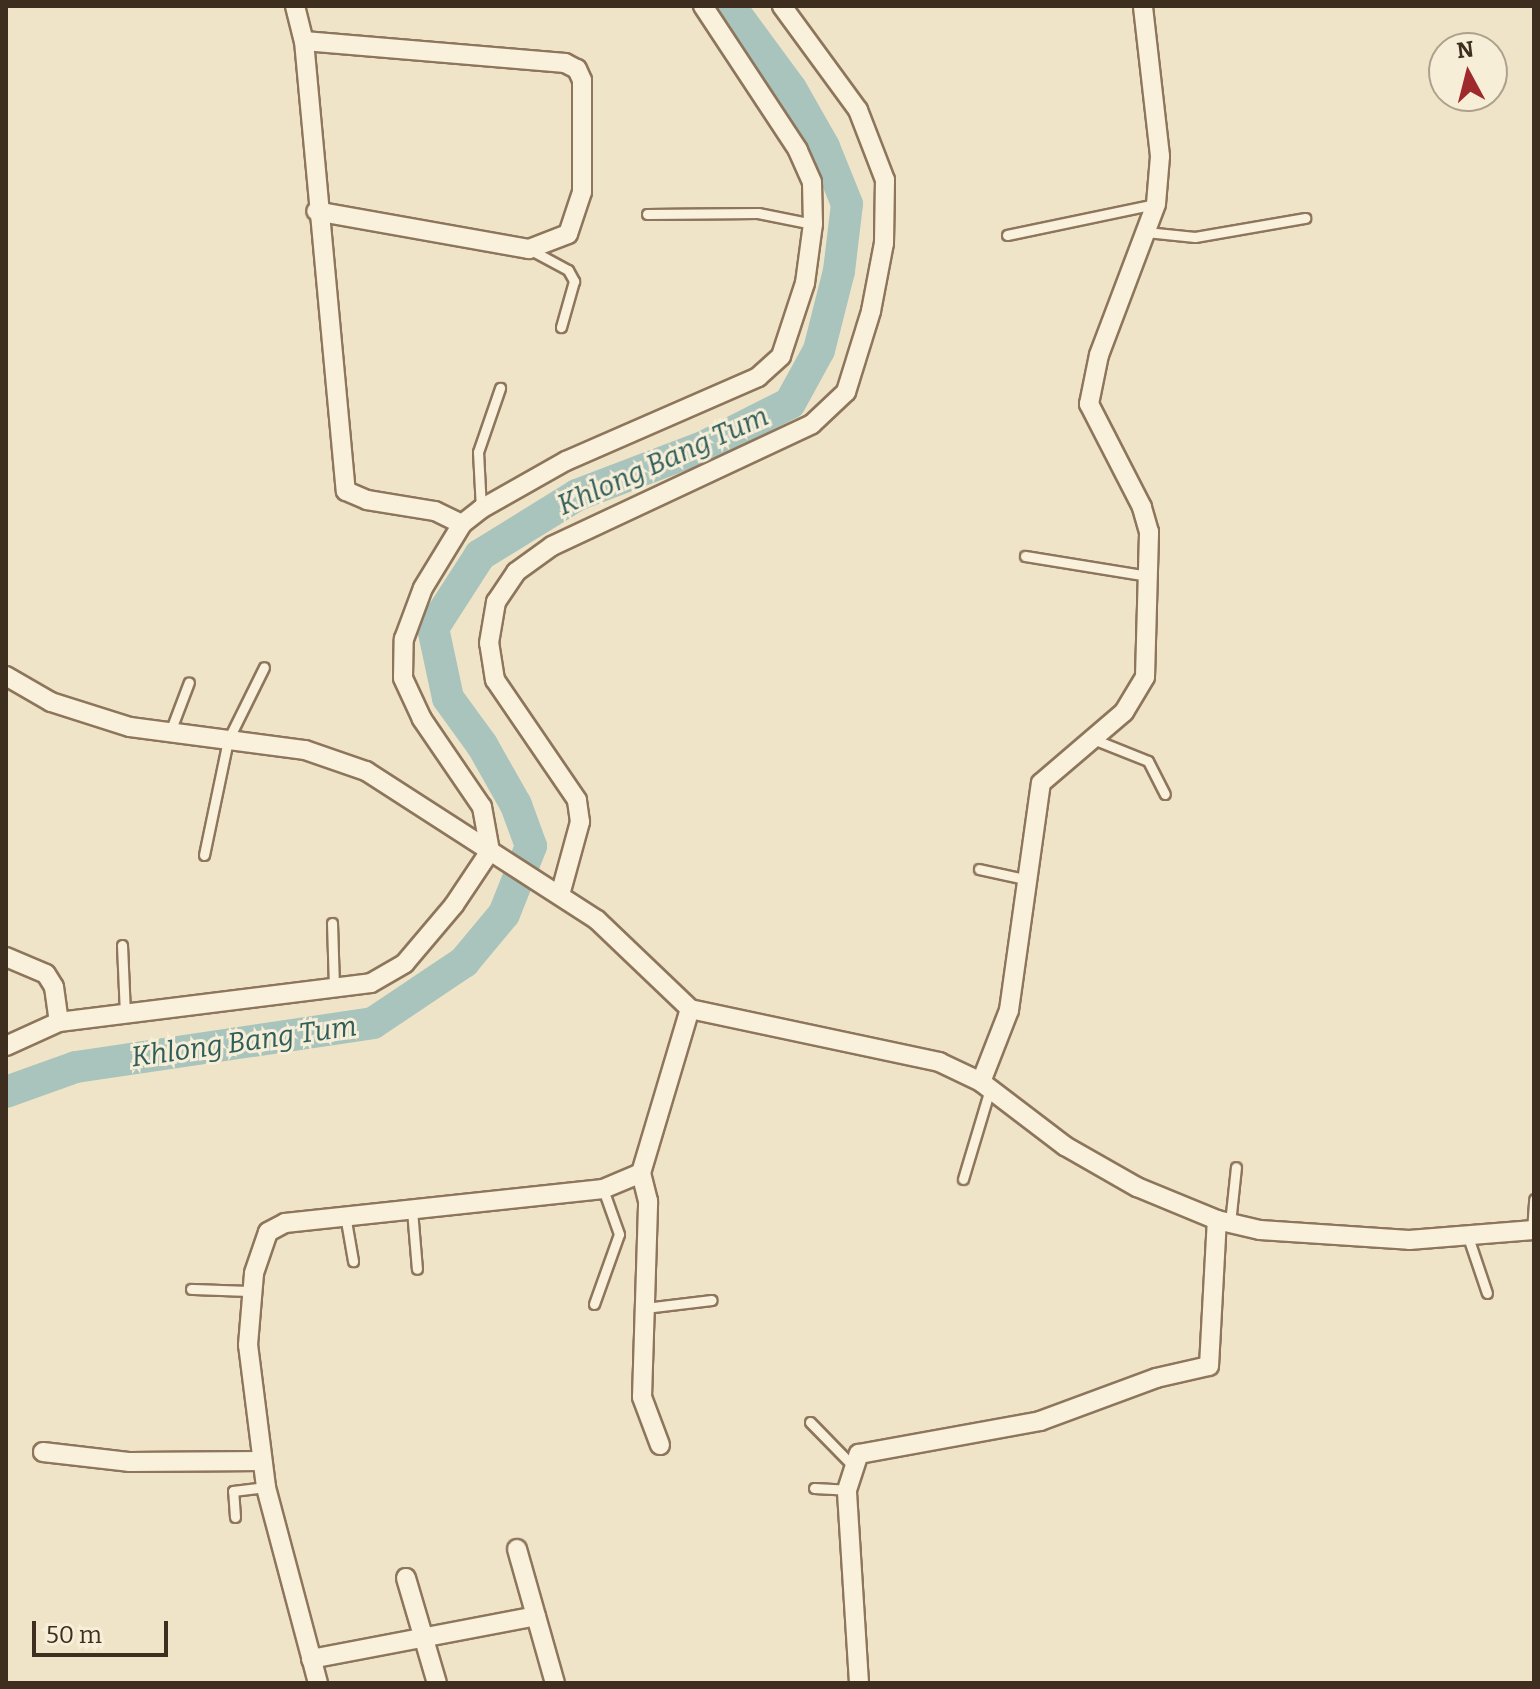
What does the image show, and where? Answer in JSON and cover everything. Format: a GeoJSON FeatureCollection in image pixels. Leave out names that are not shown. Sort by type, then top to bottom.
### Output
{"type":"FeatureCollection","features":[{"type":"Feature","properties":{"kind":"street"},"geometry":{"type":"LineString","coordinates":[[494,854],[482,807],[416,709],[402,671],[409,619],[462,524],[481,509],[566,461],[720,398],[772,366],[781,356],[801,296],[813,224],[812,182],[798,150],[703,6]]}},
{"type":"Feature","properties":{"kind":"street"},"geometry":{"type":"LineString","coordinates":[[554,891],[580,822],[577,800],[495,680],[489,643],[496,602],[516,572],[552,546],[812,424],[846,392],[871,311],[884,243],[885,180],[858,110],[782,6]]}},
{"type":"Feature","properties":{"kind":"street"},"geometry":{"type":"LineString","coordinates":[[985,1086],[1009,1010],[1041,783],[1132,703],[1145,677],[1151,577],[1142,507],[1090,414],[1089,404],[1099,355],[1156,204],[1160,156],[1143,6]]}},
{"type":"Feature","properties":{"kind":"street"},"geometry":{"type":"LineString","coordinates":[[297,7],[304,41],[316,211],[346,491],[354,498],[435,511],[462,524]]}},
{"type":"Feature","properties":{"kind":"street"},"geometry":{"type":"LineString","coordinates":[[304,41],[565,63],[577,69],[582,80],[582,176],[576,220],[568,234],[529,249],[316,211]]}},
{"type":"Feature","properties":{"kind":"street"},"geometry":{"type":"LineString","coordinates":[[6,676],[51,702],[130,727],[305,750],[366,771],[597,920],[690,1009],[904,1051],[985,1086],[1077,1153],[1137,1187],[1224,1221],[1260,1230],[1394,1240],[1533,1230]]}},
{"type":"Feature","properties":{"kind":"street"},"geometry":{"type":"LineString","coordinates":[[6,1046],[59,1022],[334,992],[371,983],[405,963],[494,854]]}},
{"type":"Feature","properties":{"kind":"street"},"geometry":{"type":"LineString","coordinates":[[6,957],[46,974],[54,987],[59,1022]]}},
{"type":"Feature","properties":{"kind":"street"},"geometry":{"type":"LineString","coordinates":[[660,1445],[642,1397],[648,1201],[641,1173],[690,1009]]}},
{"type":"Feature","properties":{"kind":"street"},"geometry":{"type":"LineString","coordinates":[[318,1683],[266,1487],[248,1345],[251,1291],[259,1247],[268,1232],[285,1223],[345,1215],[603,1189],[641,1173]]}},
{"type":"Feature","properties":{"kind":"street"},"geometry":{"type":"LineString","coordinates":[[859,1683],[847,1490],[852,1465],[859,1454],[1040,1421],[1156,1378],[1209,1366],[1224,1221]]}},
{"type":"Feature","properties":{"kind":"street"},"geometry":{"type":"LineString","coordinates":[[43,1452],[130,1462],[262,1461]]}},
{"type":"Feature","properties":{"kind":"street"},"geometry":{"type":"LineString","coordinates":[[517,1549],[555,1683]]}},
{"type":"Feature","properties":{"kind":"street"},"geometry":{"type":"LineString","coordinates":[[406,1578],[437,1683]]}},
{"type":"Feature","properties":{"kind":"street"},"geometry":{"type":"LineString","coordinates":[[311,1659],[536,1616]]}},
{"type":"Feature","properties":{"kind":"lane"},"geometry":{"type":"LineString","coordinates":[[1007,235],[1156,204]]}},
{"type":"Feature","properties":{"kind":"lane"},"geometry":{"type":"LineString","coordinates":[[647,214],[758,213],[813,224]]}},
{"type":"Feature","properties":{"kind":"lane"},"geometry":{"type":"LineString","coordinates":[[1146,232],[1195,237],[1305,218]]}},
{"type":"Feature","properties":{"kind":"lane"},"geometry":{"type":"LineString","coordinates":[[529,249],[568,270],[574,281],[561,327]]}},
{"type":"Feature","properties":{"kind":"lane"},"geometry":{"type":"LineString","coordinates":[[481,509],[478,452],[500,388]]}},
{"type":"Feature","properties":{"kind":"lane"},"geometry":{"type":"LineString","coordinates":[[1025,556],[1151,577]]}},
{"type":"Feature","properties":{"kind":"lane"},"geometry":{"type":"LineString","coordinates":[[204,855],[228,740],[264,667]]}},
{"type":"Feature","properties":{"kind":"lane"},"geometry":{"type":"LineString","coordinates":[[170,732],[189,682]]}},
{"type":"Feature","properties":{"kind":"lane"},"geometry":{"type":"LineString","coordinates":[[1092,738],[1148,761],[1165,794]]}},
{"type":"Feature","properties":{"kind":"lane"},"geometry":{"type":"LineString","coordinates":[[979,869],[1029,880]]}},
{"type":"Feature","properties":{"kind":"lane"},"geometry":{"type":"LineString","coordinates":[[332,923],[334,992]]}},
{"type":"Feature","properties":{"kind":"lane"},"geometry":{"type":"LineString","coordinates":[[122,945],[125,1015]]}},
{"type":"Feature","properties":{"kind":"lane"},"geometry":{"type":"LineString","coordinates":[[963,1179],[985,1086]]}},
{"type":"Feature","properties":{"kind":"lane"},"geometry":{"type":"LineString","coordinates":[[1224,1221],[1236,1167]]}},
{"type":"Feature","properties":{"kind":"lane"},"geometry":{"type":"LineString","coordinates":[[594,1304],[619,1234],[603,1189]]}},
{"type":"Feature","properties":{"kind":"lane"},"geometry":{"type":"LineString","coordinates":[[1533,1230],[1534,1199]]}},
{"type":"Feature","properties":{"kind":"lane"},"geometry":{"type":"LineString","coordinates":[[412,1210],[417,1269]]}},
{"type":"Feature","properties":{"kind":"lane"},"geometry":{"type":"LineString","coordinates":[[345,1215],[353,1261]]}},
{"type":"Feature","properties":{"kind":"lane"},"geometry":{"type":"LineString","coordinates":[[1468,1237],[1487,1293]]}},
{"type":"Feature","properties":{"kind":"lane"},"geometry":{"type":"LineString","coordinates":[[191,1289],[251,1291]]}},
{"type":"Feature","properties":{"kind":"lane"},"geometry":{"type":"LineString","coordinates":[[645,1308],[712,1300]]}},
{"type":"Feature","properties":{"kind":"lane"},"geometry":{"type":"LineString","coordinates":[[810,1422],[852,1465]]}},
{"type":"Feature","properties":{"kind":"lane"},"geometry":{"type":"LineString","coordinates":[[235,1517],[233,1491],[266,1487]]}},
{"type":"Feature","properties":{"kind":"lane"},"geometry":{"type":"LineString","coordinates":[[814,1488],[847,1490]]}},
{"type":"Feature","properties":{"kind":"waterway","name":"Khlong Bang Tum"},"geometry":{"type":"LineString","coordinates":[[6,1092],[76,1067],[373,1023],[464,962],[504,914],[531,846],[516,805],[482,745],[448,698],[433,628],[480,555],[577,495],[705,446],[790,403],[819,350],[839,271],[847,204],[824,147],[791,89],[730,6]]}}]}
